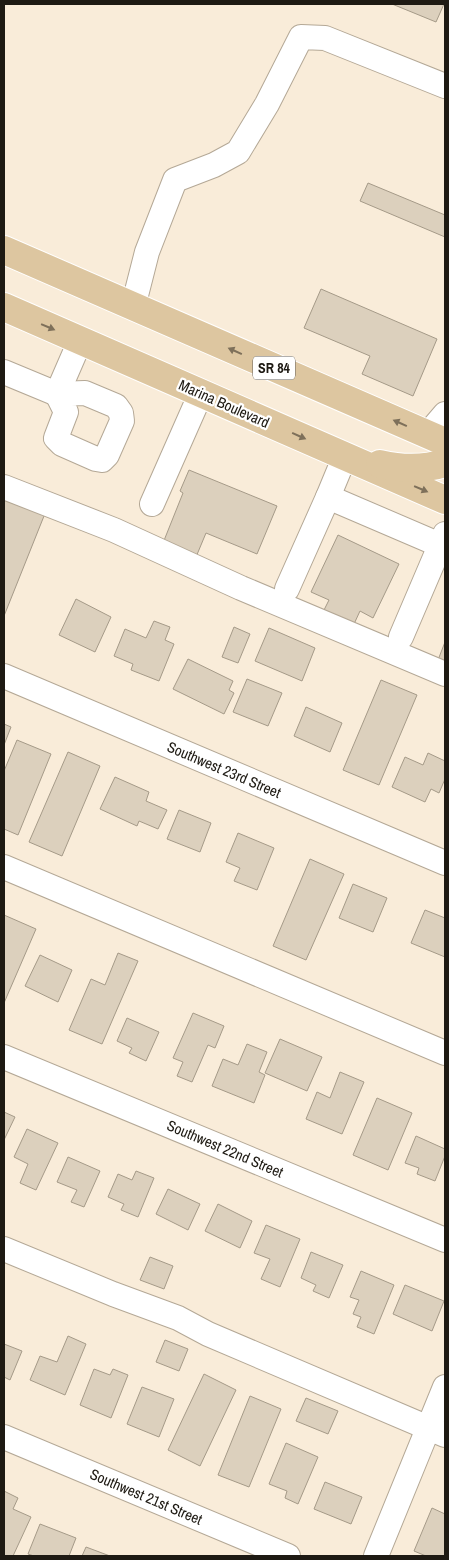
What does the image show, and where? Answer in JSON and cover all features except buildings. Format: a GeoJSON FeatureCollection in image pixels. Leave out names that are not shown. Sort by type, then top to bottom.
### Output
{"type":"FeatureCollection","features":[{"type":"Feature","properties":{"kind":"main road","name":"SR 84"},"geometry":{"type":"LineString","coordinates":[[4,250],[16,263],[133,307],[436,438]]}},
{"type":"Feature","properties":{"kind":"main road","name":"Marina Boulevard"},"geometry":{"type":"LineString","coordinates":[[4,307],[445,500]]}},
{"type":"Feature","properties":{"kind":"main road"},"geometry":{"type":"LineString","coordinates":[[344,456],[393,467],[433,467],[445,463]]}},
{"type":"Feature","properties":{"kind":"street"},"geometry":{"type":"LineString","coordinates":[[133,307],[147,252],[175,180],[214,165],[238,152],[267,104],[301,37],[326,38],[445,86]]}},
{"type":"Feature","properties":{"kind":"street"},"geometry":{"type":"LineString","coordinates":[[4,372],[57,394],[80,340]]}},
{"type":"Feature","properties":{"kind":"street"},"geometry":{"type":"LineString","coordinates":[[152,504],[200,393]]}},
{"type":"Feature","properties":{"kind":"street"},"geometry":{"type":"LineString","coordinates":[[436,438],[445,414]]}},
{"type":"Feature","properties":{"kind":"street"},"geometry":{"type":"LineString","coordinates":[[287,589],[344,456]]}},
{"type":"Feature","properties":{"kind":"street"},"geometry":{"type":"LineString","coordinates":[[4,487],[114,530],[241,588],[445,674]]}},
{"type":"Feature","properties":{"kind":"street"},"geometry":{"type":"LineString","coordinates":[[328,497],[443,540],[401,636]]}},
{"type":"Feature","properties":{"kind":"street","name":"Southwest 23rd Street"},"geometry":{"type":"LineString","coordinates":[[4,676],[445,864]]}},
{"type":"Feature","properties":{"kind":"street"},"geometry":{"type":"LineString","coordinates":[[4,867],[445,1053]]}},
{"type":"Feature","properties":{"kind":"street","name":"Southwest 22nd Street"},"geometry":{"type":"LineString","coordinates":[[4,1057],[445,1240]]}},
{"type":"Feature","properties":{"kind":"street"},"geometry":{"type":"LineString","coordinates":[[4,1249],[113,1294],[178,1318],[208,1334],[437,1432]]}},
{"type":"Feature","properties":{"kind":"street"},"geometry":{"type":"LineString","coordinates":[[376,1556],[437,1432],[445,1388]]}},
{"type":"Feature","properties":{"kind":"street","name":"Southwest 21st Street"},"geometry":{"type":"LineString","coordinates":[[4,1437],[288,1556]]}}]}
